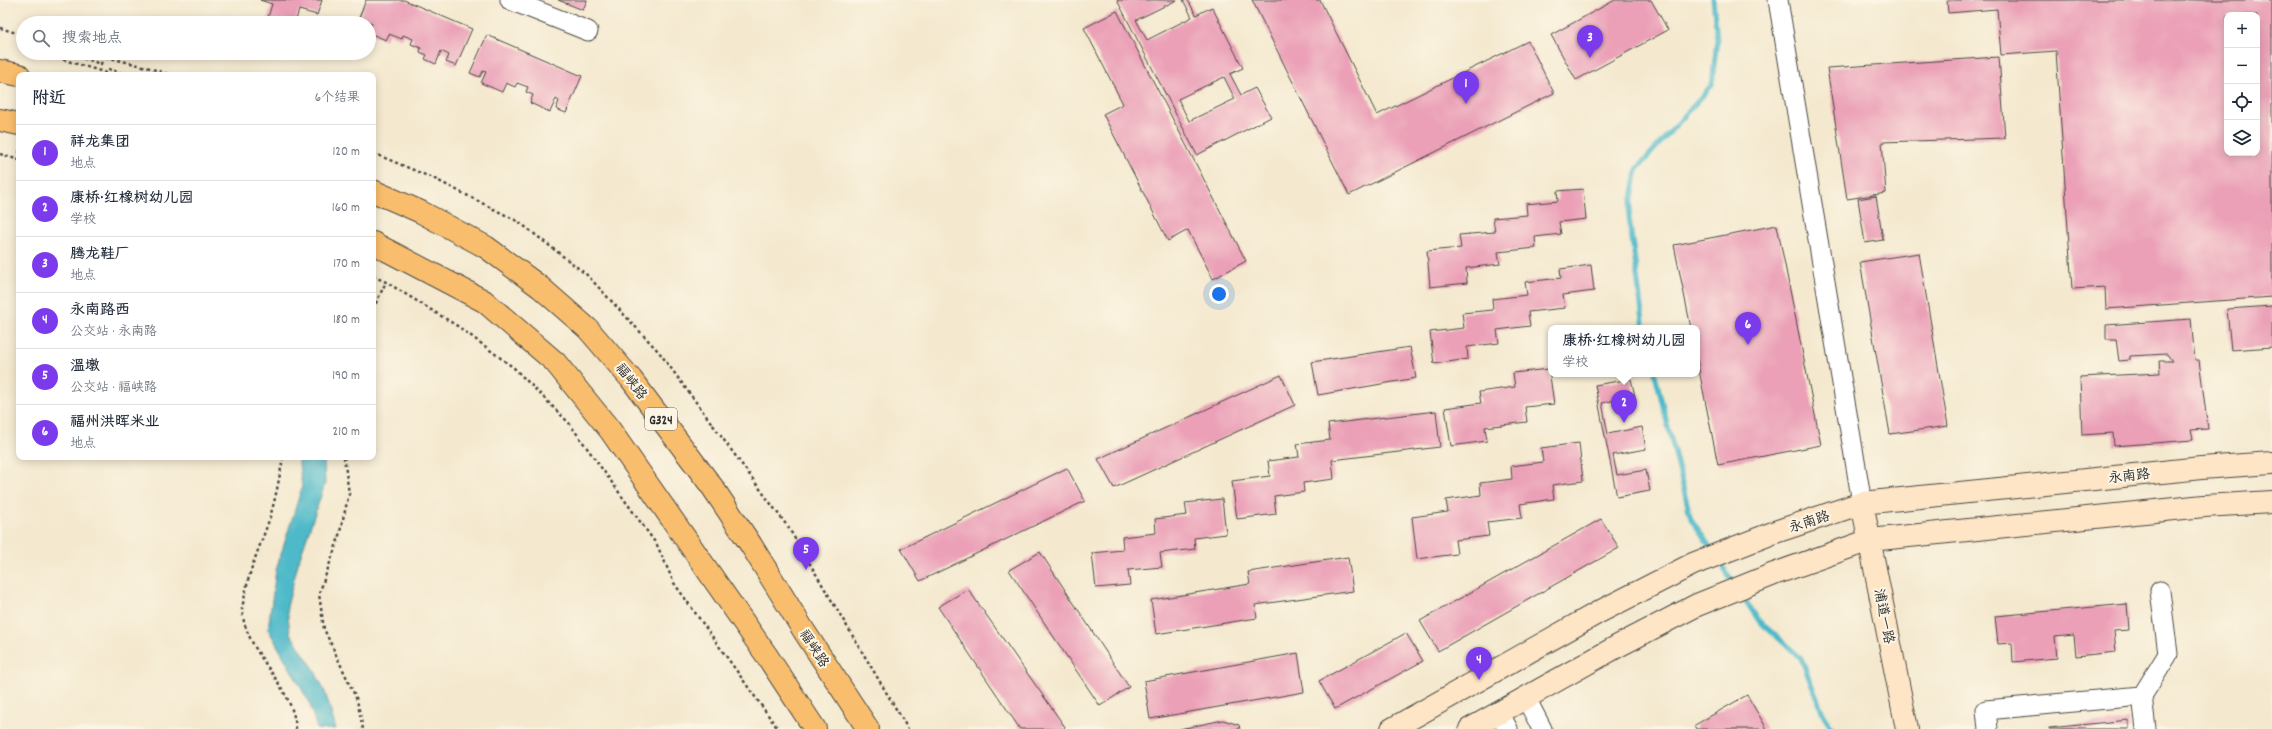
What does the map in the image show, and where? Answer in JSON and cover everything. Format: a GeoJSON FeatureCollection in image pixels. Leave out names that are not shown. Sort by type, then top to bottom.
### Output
{"type":"FeatureCollection","features":[{"type":"Feature","properties":{"kind":"highway"},"geometry":{"type":"LineString","coordinates":[[0,70],[16,74]]}},
{"type":"Feature","properties":{"kind":"highway"},"geometry":{"type":"LineString","coordinates":[[0,120],[16,123]]}},
{"type":"Feature","properties":{"kind":"highway","name":"福峡路"},"geometry":{"type":"LineString","coordinates":[[376,191],[421,212],[486,247],[540,287],[588,329],[631,379],[713,488],[751,545],[863,727]]}},
{"type":"Feature","properties":{"kind":"highway"},"geometry":{"type":"LineString","coordinates":[[376,245],[484,301],[555,362],[610,430],[763,650],[815,729]]}},
{"type":"Feature","properties":{"kind":"main road","name":"永南路"},"geometry":{"type":"LineString","coordinates":[[1392,729],[1599,612],[1693,564],[1737,546],[1862,503],[2200,468],[2272,463]]}},
{"type":"Feature","properties":{"kind":"main road"},"geometry":{"type":"LineString","coordinates":[[1470,729],[1503,721],[1526,698],[1618,646],[1720,595],[1870,540],[2204,506],[2272,502]]}},
{"type":"Feature","properties":{"kind":"main road","name":"浦道一路"},"geometry":{"type":"LineString","coordinates":[[1862,503],[1907,729]]}},
{"type":"Feature","properties":{"kind":"street"},"geometry":{"type":"LineString","coordinates":[[510,0],[588,31]]}},
{"type":"Feature","properties":{"kind":"street"},"geometry":{"type":"LineString","coordinates":[[1778,0],[1862,503]]}},
{"type":"Feature","properties":{"kind":"street"},"geometry":{"type":"LineString","coordinates":[[2146,729],[2142,696],[2168,654],[2160,591]]}},
{"type":"Feature","properties":{"kind":"street"},"geometry":{"type":"LineString","coordinates":[[1988,729],[1986,710],[2142,696]]}},
{"type":"Feature","properties":{"kind":"street"},"geometry":{"type":"LineString","coordinates":[[1526,698],[1542,729]]}},
{"type":"Feature","properties":{"kind":"path"},"geometry":{"type":"LineString","coordinates":[[0,28],[16,33]]}},
{"type":"Feature","properties":{"kind":"path"},"geometry":{"type":"LineString","coordinates":[[64,60],[104,72]]}},
{"type":"Feature","properties":{"kind":"path"},"geometry":{"type":"LineString","coordinates":[[88,60],[101,64],[102,60]]}},
{"type":"Feature","properties":{"kind":"path"},"geometry":{"type":"LineString","coordinates":[[116,60],[161,72]]}},
{"type":"Feature","properties":{"kind":"path"},"geometry":{"type":"LineString","coordinates":[[108,69],[118,72]]}},
{"type":"Feature","properties":{"kind":"path"},"geometry":{"type":"LineString","coordinates":[[0,154],[16,159]]}},
{"type":"Feature","properties":{"kind":"path"},"geometry":{"type":"LineString","coordinates":[[376,277],[459,327],[514,368],[568,423],[657,545],[674,583],[778,729]]}},
{"type":"Feature","properties":{"kind":"path"},"geometry":{"type":"LineString","coordinates":[[376,303],[386,282]]}},
{"type":"Feature","properties":{"kind":"path"},"geometry":{"type":"LineString","coordinates":[[282,460],[278,487],[267,525],[249,572],[242,610],[251,641],[278,680],[295,720],[296,729]]}},
{"type":"Feature","properties":{"kind":"path"},"geometry":{"type":"LineString","coordinates":[[344,460],[349,494],[338,540],[319,594],[324,629],[357,700],[362,729]]}},
{"type":"Feature","properties":{"kind":"water"},"geometry":{"type":"Polygon","coordinates":[[[298,460],[324,460],[325,484],[299,560],[287,607],[290,633],[314,669],[325,692],[336,729],[317,729],[309,702],[268,629],[276,570],[302,487],[298,460]]]}},
{"type":"Feature","properties":{"kind":"building"},"geometry":{"type":"Polygon","coordinates":[[[260,0],[322,0],[317,15],[299,10],[297,16],[268,16],[272,4],[260,0]]]}},
{"type":"Feature","properties":{"kind":"building"},"geometry":{"type":"Polygon","coordinates":[[[366,0],[404,0],[472,29],[456,66],[446,62],[449,55],[441,51],[436,64],[425,59],[427,55],[420,52],[421,48],[411,44],[413,39],[403,35],[402,39],[389,34],[386,40],[376,36],[376,16],[360,16],[366,0]]]}},
{"type":"Feature","properties":{"kind":"building"},"geometry":{"type":"Polygon","coordinates":[[[558,0],[587,0],[583,10],[558,0]]]}},
{"type":"Feature","properties":{"kind":"building"},"geometry":{"type":"Polygon","coordinates":[[[1117,0],[1177,0],[1136,20],[1147,40],[1192,17],[1183,0],[1188,0],[1196,15],[1212,7],[1243,68],[1230,74],[1241,95],[1255,88],[1271,117],[1197,155],[1117,0]],[[1224,77],[1178,99],[1189,121],[1235,99],[1224,77]]]}},
{"type":"Feature","properties":{"kind":"building"},"geometry":{"type":"Polygon","coordinates":[[[1252,0],[1320,0],[1377,115],[1528,41],[1554,93],[1349,195],[1252,0]]]}},
{"type":"Feature","properties":{"kind":"building"},"geometry":{"type":"Polygon","coordinates":[[[1615,0],[1651,0],[1668,30],[1576,80],[1551,35],[1615,0]]]}},
{"type":"Feature","properties":{"kind":"building"},"geometry":{"type":"Polygon","coordinates":[[[1947,0],[2272,0],[2272,297],[2106,309],[2105,287],[2072,289],[2056,51],[2001,55],[1997,9],[1948,13],[1947,0]]]}},
{"type":"Feature","properties":{"kind":"building"},"geometry":{"type":"Polygon","coordinates":[[[1117,11],[1246,261],[1213,279],[1188,230],[1168,241],[1103,114],[1123,104],[1084,28],[1117,11]]]}},
{"type":"Feature","properties":{"kind":"building"},"geometry":{"type":"Polygon","coordinates":[[[487,35],[582,76],[566,113],[556,109],[559,101],[556,99],[550,112],[530,103],[533,95],[526,92],[528,87],[517,83],[515,87],[506,83],[502,92],[481,83],[486,72],[483,71],[480,77],[470,73],[487,35]]]}},
{"type":"Feature","properties":{"kind":"building"},"geometry":{"type":"Polygon","coordinates":[[[1999,57],[2005,138],[1882,142],[1886,193],[1847,199],[1827,68],[1999,57]]]}},
{"type":"Feature","properties":{"kind":"building"},"geometry":{"type":"Polygon","coordinates":[[[1583,189],[1586,219],[1559,222],[1561,234],[1535,237],[1536,248],[1498,252],[1500,264],[1466,268],[1467,283],[1430,287],[1427,251],[1461,248],[1459,235],[1495,232],[1493,218],[1527,215],[1526,204],[1558,201],[1557,191],[1583,189]]]}},
{"type":"Feature","properties":{"kind":"building"},"geometry":{"type":"Polygon","coordinates":[[[1876,196],[1883,240],[1865,243],[1858,199],[1876,196]]]}},
{"type":"Feature","properties":{"kind":"building"},"geometry":{"type":"Polygon","coordinates":[[[1777,225],[1821,445],[1718,465],[1700,375],[1700,325],[1690,325],[1674,245],[1777,225]]]}},
{"type":"Feature","properties":{"kind":"building"},"geometry":{"type":"Polygon","coordinates":[[[1919,253],[1948,426],[1890,434],[1860,262],[1919,253]]]}},
{"type":"Feature","properties":{"kind":"building"},"geometry":{"type":"Polygon","coordinates":[[[1591,265],[1594,291],[1563,295],[1565,308],[1528,312],[1530,326],[1497,330],[1499,343],[1467,347],[1468,359],[1434,364],[1430,332],[1464,328],[1462,313],[1493,310],[1492,299],[1527,295],[1525,282],[1561,278],[1560,269],[1591,265]]]}},
{"type":"Feature","properties":{"kind":"building"},"geometry":{"type":"Polygon","coordinates":[[[2272,306],[2272,347],[2231,350],[2227,309],[2272,306]]]}},
{"type":"Feature","properties":{"kind":"building"},"geometry":{"type":"Polygon","coordinates":[[[2191,319],[2195,360],[2199,360],[2208,429],[2191,430],[2193,440],[2114,446],[2113,433],[2082,435],[2080,377],[2160,373],[2159,361],[2172,361],[2167,354],[2130,356],[2130,360],[2119,361],[2116,339],[2106,339],[2106,325],[2191,319]]]}},
{"type":"Feature","properties":{"kind":"building"},"geometry":{"type":"Polygon","coordinates":[[[1410,347],[1416,378],[1318,395],[1312,362],[1410,347]]]}},
{"type":"Feature","properties":{"kind":"building"},"geometry":{"type":"Polygon","coordinates":[[[1548,369],[1548,377],[1550,377],[1554,404],[1525,407],[1527,422],[1485,427],[1487,441],[1451,446],[1445,408],[1481,403],[1479,392],[1515,387],[1513,373],[1548,369]]]}},
{"type":"Feature","properties":{"kind":"building"},"geometry":{"type":"Polygon","coordinates":[[[1281,375],[1295,405],[1114,488],[1098,459],[1281,375]]]}},
{"type":"Feature","properties":{"kind":"building"},"geometry":{"type":"Polygon","coordinates":[[[1631,379],[1635,396],[1602,403],[1608,434],[1642,427],[1646,449],[1613,455],[1617,475],[1646,470],[1650,491],[1617,497],[1595,385],[1631,379]]]}},
{"type":"Feature","properties":{"kind":"building"},"geometry":{"type":"Polygon","coordinates":[[[1436,411],[1440,447],[1332,460],[1334,479],[1303,483],[1304,492],[1274,496],[1276,514],[1237,519],[1232,481],[1270,476],[1268,461],[1299,457],[1297,444],[1330,440],[1328,424],[1436,411]]]}},
{"type":"Feature","properties":{"kind":"building"},"geometry":{"type":"Polygon","coordinates":[[[1579,443],[1583,481],[1552,485],[1554,499],[1520,504],[1522,518],[1487,522],[1489,536],[1455,540],[1457,554],[1417,559],[1412,517],[1448,512],[1446,500],[1481,495],[1480,483],[1512,479],[1511,466],[1543,462],[1541,448],[1579,443]]]}},
{"type":"Feature","properties":{"kind":"building"},"geometry":{"type":"Polygon","coordinates":[[[1067,468],[1085,501],[920,581],[901,549],[1067,468]]]}},
{"type":"Feature","properties":{"kind":"building"},"geometry":{"type":"Polygon","coordinates":[[[1222,499],[1226,534],[1194,538],[1195,549],[1160,553],[1162,567],[1128,570],[1130,585],[1096,588],[1092,553],[1123,550],[1122,537],[1156,533],[1155,519],[1187,515],[1185,503],[1222,499]]]}},
{"type":"Feature","properties":{"kind":"building"},"geometry":{"type":"Polygon","coordinates":[[[1601,519],[1619,548],[1438,651],[1420,621],[1601,519]]]}},
{"type":"Feature","properties":{"kind":"building"},"geometry":{"type":"Polygon","coordinates":[[[1040,552],[1129,687],[1100,706],[1009,570],[1040,552]]]}},
{"type":"Feature","properties":{"kind":"building"},"geometry":{"type":"Polygon","coordinates":[[[1348,557],[1353,591],[1255,605],[1257,618],[1156,634],[1151,600],[1250,584],[1248,572],[1348,557]]]}},
{"type":"Feature","properties":{"kind":"building"},"geometry":{"type":"Polygon","coordinates":[[[968,589],[1065,727],[1063,729],[1020,729],[938,607],[968,589]]]}},
{"type":"Feature","properties":{"kind":"building"},"geometry":{"type":"Polygon","coordinates":[[[2127,604],[2129,630],[2114,631],[2116,652],[2076,656],[2074,635],[2055,637],[2057,658],[2013,662],[2012,643],[1998,644],[1995,616],[2127,604]]]}},
{"type":"Feature","properties":{"kind":"building"},"geometry":{"type":"Polygon","coordinates":[[[1406,633],[1423,661],[1335,709],[1319,681],[1406,633]]]}},
{"type":"Feature","properties":{"kind":"building"},"geometry":{"type":"Polygon","coordinates":[[[1298,653],[1304,692],[1150,719],[1144,681],[1298,653]]]}},
{"type":"Feature","properties":{"kind":"building"},"geometry":{"type":"Polygon","coordinates":[[[1747,695],[1767,729],[1697,729],[1695,725],[1747,695]]]}},
{"type":"Feature","properties":{"kind":"building"},"geometry":{"type":"Polygon","coordinates":[[[1223,720],[1239,725],[1240,729],[1180,729],[1223,720]]]}},
{"type":"Feature","properties":{"kind":"building"},"geometry":{"type":"Polygon","coordinates":[[[2129,720],[2129,729],[2049,729],[2049,728],[2129,720]]]}},
{"type":"Feature","properties":{"kind":"waterway"},"geometry":{"type":"LineString","coordinates":[[1644,325],[1629,217],[1637,169],[1712,85],[1717,39],[1713,0]]}},
{"type":"Feature","properties":{"kind":"waterway"},"geometry":{"type":"LineString","coordinates":[[1656,377],[1691,519],[1712,550]]}},
{"type":"Feature","properties":{"kind":"waterway"},"geometry":{"type":"LineString","coordinates":[[1719,560],[1734,584]]}},
{"type":"Feature","properties":{"kind":"waterway"},"geometry":{"type":"LineString","coordinates":[[1741,594],[1759,621],[1801,658],[1824,716],[1833,729]]}},
{"type":"Feature","properties":{"kind":"place","name":"腾龙鞋厂"},"geometry":{"type":"Point","coordinates":[1590,58]}},
{"type":"Feature","properties":{"kind":"place","name":"祥龙集团"},"geometry":{"type":"Point","coordinates":[1466,104]}},
{"type":"Feature","properties":{"kind":"place","name":"福州洪晖米业"},"geometry":{"type":"Point","coordinates":[1748,345]}},
{"type":"Feature","properties":{"kind":"place","name":"康桥·红橡树幼儿园"},"geometry":{"type":"Point","coordinates":[1624,423]}},
{"type":"Feature","properties":{"kind":"place","name":"温墩"},"geometry":{"type":"Point","coordinates":[806,570]}},
{"type":"Feature","properties":{"kind":"place","name":"永南路西"},"geometry":{"type":"Point","coordinates":[1479,680]}}]}
